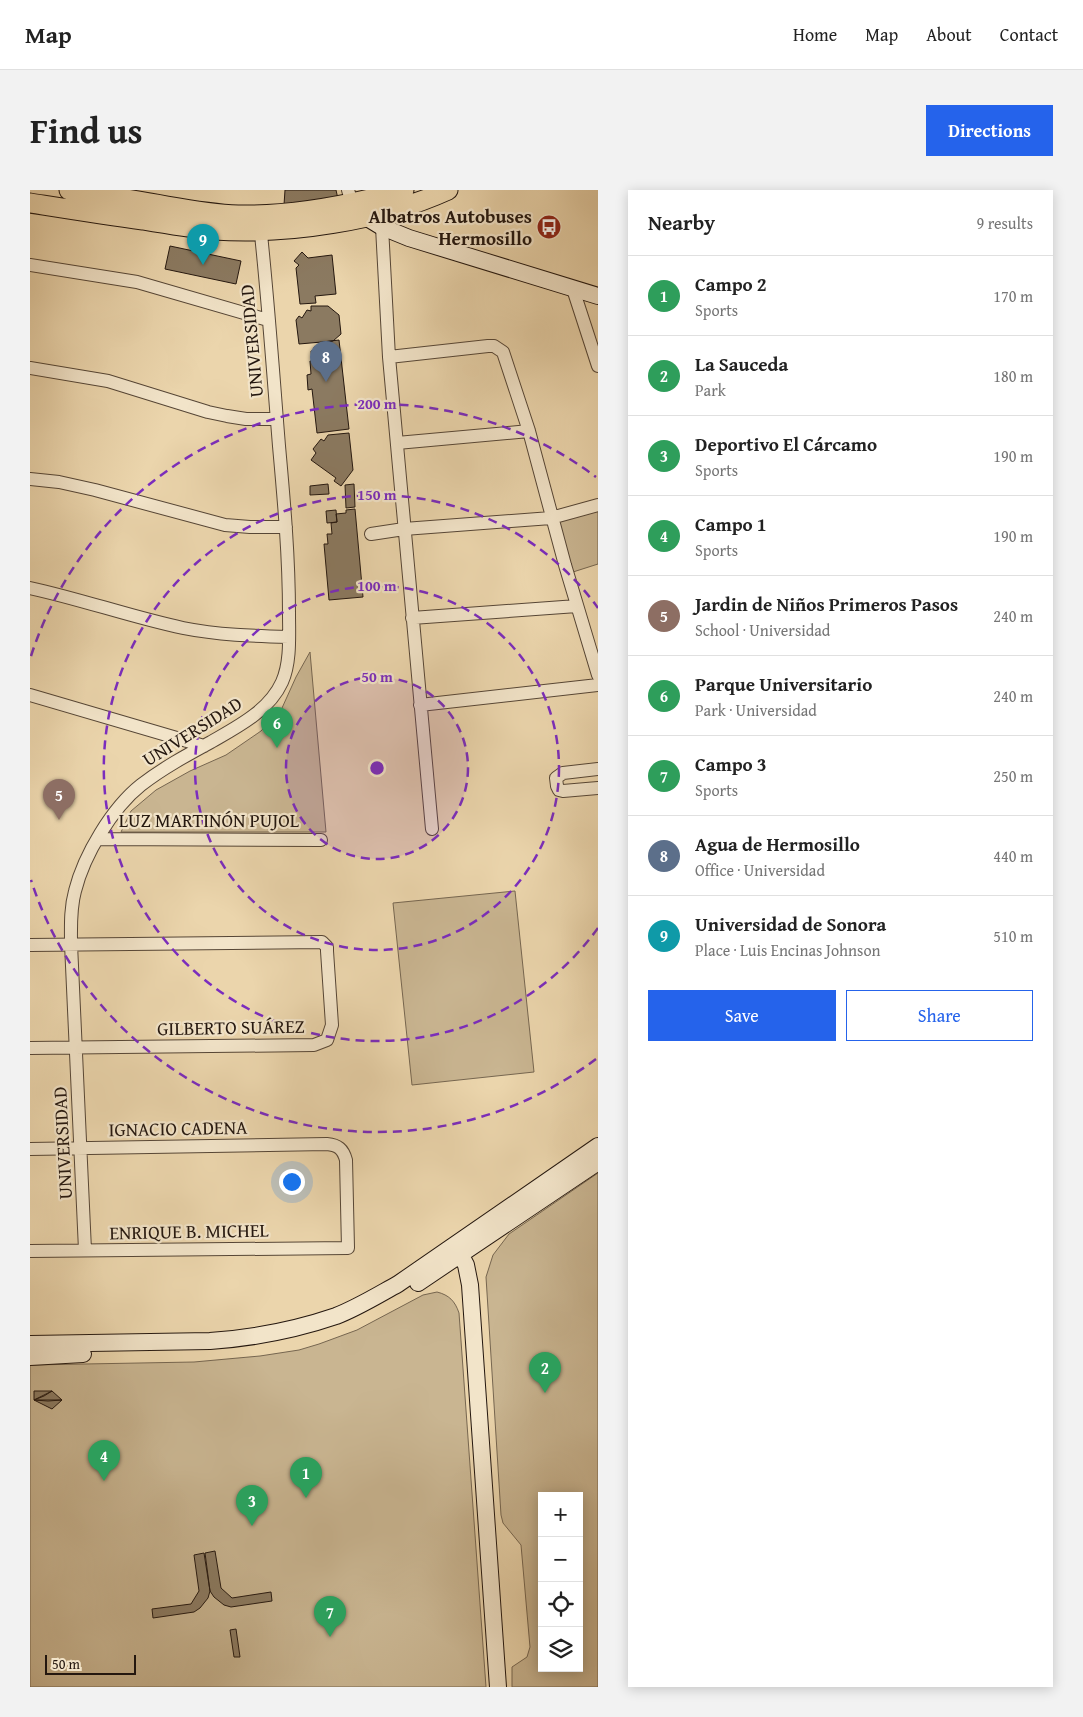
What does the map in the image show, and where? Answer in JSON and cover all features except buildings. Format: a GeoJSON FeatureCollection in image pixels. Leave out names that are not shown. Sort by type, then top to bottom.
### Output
{"type":"FeatureCollection","features":[{"type":"Feature","properties":{"kind":"main road"},"geometry":{"type":"LineString","coordinates":[[69,190],[210,212],[260,223]]}},
{"type":"Feature","properties":{"kind":"main road"},"geometry":{"type":"LineString","coordinates":[[30,203],[191,228],[260,223],[324,225],[355,203],[404,190]]}},
{"type":"Feature","properties":{"kind":"main road"},"geometry":{"type":"LineString","coordinates":[[355,203],[400,207],[448,190]]}},
{"type":"Feature","properties":{"kind":"main road"},"geometry":{"type":"LineString","coordinates":[[355,203],[382,227],[409,238],[598,296]]}},
{"type":"Feature","properties":{"kind":"main road"},"geometry":{"type":"LineString","coordinates":[[30,1357],[219,1350],[252,1347],[294,1339],[361,1316],[400,1295],[598,1146]]}},
{"type":"Feature","properties":{"kind":"main road"},"geometry":{"type":"LineString","coordinates":[[30,1344],[210,1341],[260,1336],[300,1327],[337,1315],[398,1284],[458,1250],[598,1162]]}},
{"type":"Feature","properties":{"kind":"main road"},"geometry":{"type":"LineString","coordinates":[[458,1250],[466,1266],[470,1285],[498,1687]]}},
{"type":"Feature","properties":{"kind":"street","name":"UNIVERSIDAD"},"geometry":{"type":"LineString","coordinates":[[85,1250],[71,944],[71,916],[75,891],[84,865],[119,807],[140,785],[172,763],[244,722],[260,710],[275,694],[283,681],[287,662],[290,637],[286,527],[260,223]]}},
{"type":"Feature","properties":{"kind":"street"},"geometry":{"type":"LineString","coordinates":[[382,227],[389,357],[432,829]]}},
{"type":"Feature","properties":{"kind":"street"},"geometry":{"type":"LineString","coordinates":[[30,265],[137,282],[268,320]]}},
{"type":"Feature","properties":{"kind":"street"},"geometry":{"type":"LineString","coordinates":[[573,289],[598,366]]}},
{"type":"Feature","properties":{"kind":"street"},"geometry":{"type":"LineString","coordinates":[[389,357],[488,346],[494,346],[499,349],[506,357],[598,675]]}},
{"type":"Feature","properties":{"kind":"street"},"geometry":{"type":"LineString","coordinates":[[30,368],[108,381],[208,412],[227,416],[246,419],[277,419]]}},
{"type":"Feature","properties":{"kind":"street"},"geometry":{"type":"LineString","coordinates":[[398,443],[528,430]]}},
{"type":"Feature","properties":{"kind":"street"},"geometry":{"type":"LineString","coordinates":[[30,479],[59,482],[95,490],[225,525],[286,527]]}},
{"type":"Feature","properties":{"kind":"street"},"geometry":{"type":"LineString","coordinates":[[371,534],[404,529],[552,518],[598,505]]}},
{"type":"Feature","properties":{"kind":"street"},"geometry":{"type":"LineString","coordinates":[[30,588],[194,630],[222,634],[290,637]]}},
{"type":"Feature","properties":{"kind":"street"},"geometry":{"type":"LineString","coordinates":[[412,618],[577,606]]}},
{"type":"Feature","properties":{"kind":"street"},"geometry":{"type":"LineString","coordinates":[[420,705],[598,685]]}},
{"type":"Feature","properties":{"kind":"street"},"geometry":{"type":"LineString","coordinates":[[30,695],[204,746]]}},
{"type":"Feature","properties":{"kind":"street"},"geometry":{"type":"LineString","coordinates":[[598,769],[563,774],[556,778],[555,782],[556,786],[563,791],[598,788]]}},
{"type":"Feature","properties":{"kind":"street","name":"LUZ MARTINÓN PUJOL"},"geometry":{"type":"LineString","coordinates":[[98,839],[321,840]]}},
{"type":"Feature","properties":{"kind":"street","name":"GILBERTO SUÁREZ"},"geometry":{"type":"LineString","coordinates":[[30,1048],[314,1045],[327,1040],[332,1025],[327,947],[325,944],[319,942],[71,944]]}},
{"type":"Feature","properties":{"kind":"street"},"geometry":{"type":"LineString","coordinates":[[30,945],[71,944]]}},
{"type":"Feature","properties":{"kind":"street","name":"IGNACIO CADENA"},"geometry":{"type":"LineString","coordinates":[[30,1149],[336,1145],[341,1148],[346,1160],[348,1248]]}},
{"type":"Feature","properties":{"kind":"street","name":"ENRIQUE B. MICHEL"},"geometry":{"type":"LineString","coordinates":[[30,1251],[348,1248]]}},
{"type":"Feature","properties":{"kind":"shaded area"},"geometry":{"type":"Polygon","coordinates":[[[598,510],[598,564],[573,572],[558,521],[598,510]]]}},
{"type":"Feature","properties":{"kind":"shaded area"},"geometry":{"type":"Polygon","coordinates":[[[310,652],[326,832],[121,832],[131,811],[156,790],[190,771],[226,755],[261,731],[282,708],[310,652]]]}},
{"type":"Feature","properties":{"kind":"shaded area"},"geometry":{"type":"Polygon","coordinates":[[[515,891],[534,1072],[412,1085],[393,903],[515,891]]]}},
{"type":"Feature","properties":{"kind":"shaded area"},"geometry":{"type":"Polygon","coordinates":[[[598,1173],[598,1687],[512,1687],[512,1667],[527,1657],[530,1647],[521,1545],[503,1523],[501,1515],[486,1277],[493,1255],[509,1234],[598,1173]]]}},
{"type":"Feature","properties":{"kind":"shaded area"},"geometry":{"type":"Polygon","coordinates":[[[437,1292],[451,1299],[459,1313],[486,1687],[30,1687],[30,1365],[194,1362],[260,1356],[299,1350],[357,1330],[423,1295],[437,1292]]]}},
{"type":"Feature","properties":{"kind":"place","name":"Albatros Autobuses Hermosillo"},"geometry":{"type":"Point","coordinates":[549,227]}},
{"type":"Feature","properties":{"kind":"place","name":"Universidad de Sonora"},"geometry":{"type":"Point","coordinates":[203,265]}},
{"type":"Feature","properties":{"kind":"place","name":"Agua de Hermosillo"},"geometry":{"type":"Point","coordinates":[326,382]}},
{"type":"Feature","properties":{"kind":"place","name":"Parque Universitario"},"geometry":{"type":"Point","coordinates":[277,748]}},
{"type":"Feature","properties":{"kind":"place","name":"Jardin de Niños Primeros Pasos"},"geometry":{"type":"Point","coordinates":[59,820]}},
{"type":"Feature","properties":{"kind":"place","name":"La Sauceda"},"geometry":{"type":"Point","coordinates":[545,1393]}},
{"type":"Feature","properties":{"kind":"place","name":"Campo 1"},"geometry":{"type":"Point","coordinates":[104,1481]}},
{"type":"Feature","properties":{"kind":"place","name":"Campo 2"},"geometry":{"type":"Point","coordinates":[306,1498]}},
{"type":"Feature","properties":{"kind":"place","name":"Deportivo El Cárcamo"},"geometry":{"type":"Point","coordinates":[252,1526]}},
{"type":"Feature","properties":{"kind":"place","name":"Campo 3"},"geometry":{"type":"Point","coordinates":[330,1637]}}]}
